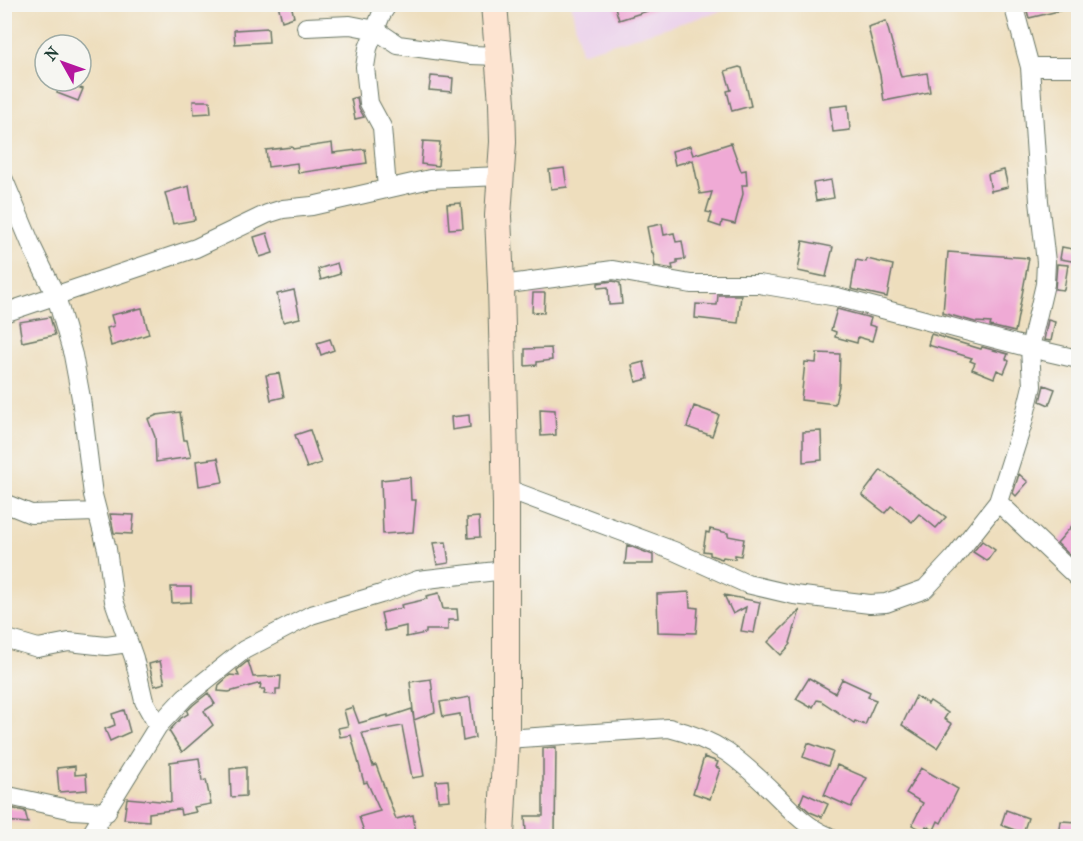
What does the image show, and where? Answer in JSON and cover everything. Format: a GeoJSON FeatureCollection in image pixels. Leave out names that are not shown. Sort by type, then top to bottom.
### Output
{"type":"FeatureCollection","features":[{"type":"Feature","properties":{"kind":"street"},"geometry":{"type":"LineString","coordinates":[[387,189],[381,127],[369,103],[365,67],[368,48],[388,4]]}},
{"type":"Feature","properties":{"kind":"street"},"geometry":{"type":"LineString","coordinates":[[494,4],[502,103],[498,216],[505,488],[506,739],[501,837]]}},
{"type":"Feature","properties":{"kind":"street"},"geometry":{"type":"LineString","coordinates":[[505,488],[674,551],[747,584],[794,596],[870,604],[886,603],[925,589],[953,559],[998,502],[1032,386],[1030,348],[1043,292],[1046,262],[1030,67],[1012,4]]}},
{"type":"Feature","properties":{"kind":"street"},"geometry":{"type":"LineString","coordinates":[[306,27],[350,25],[376,30],[398,45],[471,55],[498,56]]}},
{"type":"Feature","properties":{"kind":"street"},"geometry":{"type":"LineString","coordinates":[[1030,67],[1078,67]]}},
{"type":"Feature","properties":{"kind":"street"},"geometry":{"type":"LineString","coordinates":[[4,314],[196,248],[267,214],[283,209],[312,206],[430,179],[501,176]]}},
{"type":"Feature","properties":{"kind":"street"},"geometry":{"type":"LineString","coordinates":[[4,180],[46,280],[57,296],[73,355],[96,512],[107,549],[114,602],[129,643],[144,701],[158,726]]}},
{"type":"Feature","properties":{"kind":"street"},"geometry":{"type":"LineString","coordinates":[[501,285],[613,270],[691,284],[759,284],[837,297],[1030,348],[1078,358]]}},
{"type":"Feature","properties":{"kind":"street"},"geometry":{"type":"LineString","coordinates":[[998,502],[1078,578]]}},
{"type":"Feature","properties":{"kind":"street"},"geometry":{"type":"LineString","coordinates":[[4,503],[31,514],[96,512]]}},
{"type":"Feature","properties":{"kind":"street"},"geometry":{"type":"LineString","coordinates":[[90,837],[158,726],[184,697],[244,650],[311,615],[381,594],[418,580],[505,570]]}},
{"type":"Feature","properties":{"kind":"street"},"geometry":{"type":"LineString","coordinates":[[4,638],[38,648],[69,642],[106,646],[129,643]]}},
{"type":"Feature","properties":{"kind":"street"},"geometry":{"type":"LineString","coordinates":[[506,739],[669,728],[690,733],[714,743],[736,758],[805,823],[828,837]]}},
{"type":"Feature","properties":{"kind":"street"},"geometry":{"type":"LineString","coordinates":[[4,795],[74,810],[107,812]]}},
{"type":"Feature","properties":{"kind":"shaded area"},"geometry":{"type":"Polygon","coordinates":[[[571,4],[742,5],[581,53],[571,4]]]}},
{"type":"Feature","properties":{"kind":"building"},"geometry":{"type":"Polygon","coordinates":[[[278,4],[291,4],[294,17],[282,21],[278,4]]]}},
{"type":"Feature","properties":{"kind":"building"},"geometry":{"type":"Polygon","coordinates":[[[614,4],[660,4],[660,7],[619,20],[614,4]]]}},
{"type":"Feature","properties":{"kind":"building"},"geometry":{"type":"Polygon","coordinates":[[[1025,4],[1067,4],[1067,9],[1029,18],[1025,4]]]}},
{"type":"Feature","properties":{"kind":"building"},"geometry":{"type":"Polygon","coordinates":[[[886,21],[901,77],[927,73],[930,92],[884,101],[868,27],[886,21]]]}},
{"type":"Feature","properties":{"kind":"building"},"geometry":{"type":"Polygon","coordinates":[[[268,28],[269,42],[235,44],[234,30],[268,28]]]}},
{"type":"Feature","properties":{"kind":"building"},"geometry":{"type":"Polygon","coordinates":[[[742,68],[751,106],[732,111],[727,91],[731,90],[725,71],[742,68]]]}},
{"type":"Feature","properties":{"kind":"building"},"geometry":{"type":"Polygon","coordinates":[[[431,76],[453,78],[452,92],[429,90],[431,76]]]}},
{"type":"Feature","properties":{"kind":"building"},"geometry":{"type":"Polygon","coordinates":[[[57,93],[81,93],[78,101],[57,93]]]}},
{"type":"Feature","properties":{"kind":"building"},"geometry":{"type":"Polygon","coordinates":[[[357,97],[364,117],[355,119],[351,99],[357,97]]]}},
{"type":"Feature","properties":{"kind":"building"},"geometry":{"type":"Polygon","coordinates":[[[193,101],[210,101],[211,113],[194,114],[193,101]]]}},
{"type":"Feature","properties":{"kind":"building"},"geometry":{"type":"Polygon","coordinates":[[[848,105],[850,130],[833,132],[830,107],[848,105]]]}},
{"type":"Feature","properties":{"kind":"building"},"geometry":{"type":"Polygon","coordinates":[[[423,141],[440,142],[438,166],[421,164],[423,141]]]}},
{"type":"Feature","properties":{"kind":"building"},"geometry":{"type":"Polygon","coordinates":[[[332,143],[333,153],[365,149],[367,163],[298,173],[297,163],[268,167],[266,150],[292,147],[293,149],[332,143]]]}},
{"type":"Feature","properties":{"kind":"building"},"geometry":{"type":"Polygon","coordinates":[[[731,143],[741,171],[746,170],[747,185],[742,185],[743,194],[735,224],[722,221],[721,227],[709,223],[712,213],[706,212],[712,192],[700,194],[693,160],[675,165],[672,151],[690,146],[693,155],[731,143]]]}},
{"type":"Feature","properties":{"kind":"building"},"geometry":{"type":"Polygon","coordinates":[[[564,168],[567,187],[551,189],[549,170],[564,168]]]}},
{"type":"Feature","properties":{"kind":"building"},"geometry":{"type":"Polygon","coordinates":[[[1004,170],[1008,187],[991,191],[988,174],[1004,170]]]}},
{"type":"Feature","properties":{"kind":"building"},"geometry":{"type":"Polygon","coordinates":[[[831,180],[834,198],[816,201],[813,183],[831,180]]]}},
{"type":"Feature","properties":{"kind":"building"},"geometry":{"type":"Polygon","coordinates":[[[189,186],[195,220],[173,224],[165,193],[189,186]]]}},
{"type":"Feature","properties":{"kind":"building"},"geometry":{"type":"Polygon","coordinates":[[[461,203],[463,228],[449,229],[447,204],[461,203]]]}},
{"type":"Feature","properties":{"kind":"building"},"geometry":{"type":"Polygon","coordinates":[[[662,224],[664,235],[674,233],[676,242],[682,241],[685,259],[677,260],[677,264],[672,265],[673,269],[655,266],[647,227],[662,224]]]}},
{"type":"Feature","properties":{"kind":"building"},"geometry":{"type":"Polygon","coordinates":[[[267,233],[273,253],[260,257],[254,237],[267,233]]]}},
{"type":"Feature","properties":{"kind":"building"},"geometry":{"type":"Polygon","coordinates":[[[803,241],[833,247],[826,277],[798,271],[803,241]]]}},
{"type":"Feature","properties":{"kind":"building"},"geometry":{"type":"Polygon","coordinates":[[[1062,247],[1078,250],[1078,262],[1060,259],[1062,247]]]}},
{"type":"Feature","properties":{"kind":"building"},"geometry":{"type":"Polygon","coordinates":[[[948,252],[1029,258],[1015,332],[990,326],[991,323],[975,322],[943,313],[948,252]]]}},
{"type":"Feature","properties":{"kind":"building"},"geometry":{"type":"Polygon","coordinates":[[[867,259],[893,265],[887,297],[851,289],[856,260],[866,262],[867,259]]]}},
{"type":"Feature","properties":{"kind":"building"},"geometry":{"type":"Polygon","coordinates":[[[337,263],[340,274],[321,280],[318,269],[337,263]]]}},
{"type":"Feature","properties":{"kind":"building"},"geometry":{"type":"Polygon","coordinates":[[[1057,264],[1068,265],[1064,290],[1055,289],[1057,264]]]}},
{"type":"Feature","properties":{"kind":"building"},"geometry":{"type":"Polygon","coordinates":[[[613,281],[620,283],[622,304],[609,305],[608,287],[598,288],[598,283],[613,281]]]}},
{"type":"Feature","properties":{"kind":"building"},"geometry":{"type":"Polygon","coordinates":[[[294,290],[300,318],[283,322],[277,294],[294,290]]]}},
{"type":"Feature","properties":{"kind":"building"},"geometry":{"type":"Polygon","coordinates":[[[533,293],[545,293],[544,313],[532,312],[533,293]]]}},
{"type":"Feature","properties":{"kind":"building"},"geometry":{"type":"Polygon","coordinates":[[[718,295],[741,295],[738,323],[695,318],[696,304],[717,305],[718,295]]]}},
{"type":"Feature","properties":{"kind":"building"},"geometry":{"type":"Polygon","coordinates":[[[142,308],[149,334],[111,346],[107,328],[114,326],[111,315],[142,308]]]}},
{"type":"Feature","properties":{"kind":"building"},"geometry":{"type":"Polygon","coordinates":[[[837,309],[871,318],[869,325],[876,327],[872,341],[858,337],[857,343],[835,337],[836,332],[831,330],[837,309]]]}},
{"type":"Feature","properties":{"kind":"building"},"geometry":{"type":"Polygon","coordinates":[[[50,317],[55,335],[22,342],[19,322],[50,317]]]}},
{"type":"Feature","properties":{"kind":"building"},"geometry":{"type":"Polygon","coordinates":[[[1048,320],[1055,322],[1051,341],[1044,340],[1048,320]]]}},
{"type":"Feature","properties":{"kind":"building"},"geometry":{"type":"Polygon","coordinates":[[[931,334],[981,349],[982,347],[1008,354],[1006,359],[1009,361],[1004,373],[997,370],[994,378],[972,369],[975,363],[970,361],[972,358],[928,345],[931,334]]]}},
{"type":"Feature","properties":{"kind":"building"},"geometry":{"type":"Polygon","coordinates":[[[330,339],[334,350],[321,355],[317,343],[330,339]]]}},
{"type":"Feature","properties":{"kind":"building"},"geometry":{"type":"Polygon","coordinates":[[[551,348],[552,360],[525,366],[525,349],[551,348]]]}},
{"type":"Feature","properties":{"kind":"building"},"geometry":{"type":"Polygon","coordinates":[[[817,353],[840,354],[839,386],[835,404],[801,400],[805,362],[816,363],[817,353]]]}},
{"type":"Feature","properties":{"kind":"building"},"geometry":{"type":"Polygon","coordinates":[[[644,362],[648,379],[636,382],[632,365],[644,362]]]}},
{"type":"Feature","properties":{"kind":"building"},"geometry":{"type":"Polygon","coordinates":[[[279,373],[284,397],[271,400],[266,375],[279,373]]]}},
{"type":"Feature","properties":{"kind":"building"},"geometry":{"type":"Polygon","coordinates":[[[1044,385],[1055,389],[1049,405],[1040,401],[1044,385]]]}},
{"type":"Feature","properties":{"kind":"building"},"geometry":{"type":"Polygon","coordinates":[[[694,406],[719,415],[712,436],[687,427],[694,406]]]}},
{"type":"Feature","properties":{"kind":"building"},"geometry":{"type":"Polygon","coordinates":[[[540,409],[555,410],[556,435],[541,436],[540,409]]]}},
{"type":"Feature","properties":{"kind":"building"},"geometry":{"type":"Polygon","coordinates":[[[180,412],[184,440],[187,440],[191,457],[156,462],[155,437],[148,419],[157,415],[180,412]]]}},
{"type":"Feature","properties":{"kind":"building"},"geometry":{"type":"Polygon","coordinates":[[[469,415],[470,427],[452,430],[451,417],[469,415]]]}},
{"type":"Feature","properties":{"kind":"building"},"geometry":{"type":"Polygon","coordinates":[[[310,430],[321,463],[307,468],[295,435],[310,430]]]}},
{"type":"Feature","properties":{"kind":"building"},"geometry":{"type":"Polygon","coordinates":[[[821,431],[822,460],[803,462],[803,432],[821,431]]]}},
{"type":"Feature","properties":{"kind":"building"},"geometry":{"type":"Polygon","coordinates":[[[218,458],[223,482],[199,486],[196,461],[218,458]]]}},
{"type":"Feature","properties":{"kind":"building"},"geometry":{"type":"Polygon","coordinates":[[[881,470],[946,517],[936,528],[919,514],[912,522],[891,506],[885,513],[862,495],[881,470]]]}},
{"type":"Feature","properties":{"kind":"building"},"geometry":{"type":"Polygon","coordinates":[[[1019,474],[1028,482],[1016,496],[1013,493],[1019,474]]]}},
{"type":"Feature","properties":{"kind":"building"},"geometry":{"type":"Polygon","coordinates":[[[410,477],[411,500],[416,500],[413,532],[383,534],[381,480],[410,477]]]}},
{"type":"Feature","properties":{"kind":"building"},"geometry":{"type":"Polygon","coordinates":[[[110,514],[134,515],[132,534],[114,533],[110,514]]]}},
{"type":"Feature","properties":{"kind":"building"},"geometry":{"type":"Polygon","coordinates":[[[479,517],[480,537],[468,538],[467,518],[479,517]]]}},
{"type":"Feature","properties":{"kind":"building"},"geometry":{"type":"Polygon","coordinates":[[[1078,519],[1078,563],[1057,543],[1078,519]]]}},
{"type":"Feature","properties":{"kind":"building"},"geometry":{"type":"Polygon","coordinates":[[[710,529],[744,539],[741,556],[735,555],[735,559],[723,557],[722,559],[703,551],[706,532],[709,533],[710,529]]]}},
{"type":"Feature","properties":{"kind":"building"},"geometry":{"type":"Polygon","coordinates":[[[982,541],[995,550],[987,561],[973,552],[982,541]]]}},
{"type":"Feature","properties":{"kind":"building"},"geometry":{"type":"Polygon","coordinates":[[[446,542],[449,563],[437,565],[433,543],[446,542]]]}},
{"type":"Feature","properties":{"kind":"building"},"geometry":{"type":"Polygon","coordinates":[[[627,545],[653,555],[653,564],[625,564],[627,545]]]}},
{"type":"Feature","properties":{"kind":"building"},"geometry":{"type":"Polygon","coordinates":[[[171,587],[191,587],[191,602],[172,603],[171,587]]]}},
{"type":"Feature","properties":{"kind":"building"},"geometry":{"type":"Polygon","coordinates":[[[689,592],[690,607],[698,608],[696,633],[658,632],[657,594],[689,592]]]}},
{"type":"Feature","properties":{"kind":"building"},"geometry":{"type":"Polygon","coordinates":[[[439,593],[443,609],[457,609],[458,620],[448,620],[448,630],[426,630],[426,633],[406,637],[406,626],[385,631],[381,613],[402,608],[401,605],[427,599],[426,596],[439,593]]]}},
{"type":"Feature","properties":{"kind":"building"},"geometry":{"type":"Polygon","coordinates":[[[724,595],[760,602],[754,633],[741,631],[746,607],[733,614],[724,595]]]}},
{"type":"Feature","properties":{"kind":"building"},"geometry":{"type":"Polygon","coordinates":[[[800,610],[791,644],[781,655],[768,642],[800,610]]]}},
{"type":"Feature","properties":{"kind":"building"},"geometry":{"type":"Polygon","coordinates":[[[160,661],[165,683],[154,686],[149,664],[160,661]]]}},
{"type":"Feature","properties":{"kind":"building"},"geometry":{"type":"Polygon","coordinates":[[[248,661],[253,677],[281,676],[280,689],[276,689],[276,695],[264,694],[265,689],[260,689],[261,683],[229,692],[218,691],[219,685],[230,675],[239,676],[237,670],[248,661]]]}},
{"type":"Feature","properties":{"kind":"building"},"geometry":{"type":"Polygon","coordinates":[[[809,678],[835,693],[842,679],[870,692],[868,697],[876,700],[865,725],[855,721],[854,723],[821,701],[817,700],[813,707],[811,705],[810,707],[796,699],[809,678]]]}},
{"type":"Feature","properties":{"kind":"building"},"geometry":{"type":"Polygon","coordinates":[[[431,679],[435,712],[414,720],[410,682],[431,679]]]}},
{"type":"Feature","properties":{"kind":"building"},"geometry":{"type":"Polygon","coordinates":[[[208,693],[215,704],[204,711],[213,725],[182,752],[169,731],[188,714],[187,711],[193,705],[208,693]]]}},
{"type":"Feature","properties":{"kind":"building"},"geometry":{"type":"Polygon","coordinates":[[[916,696],[928,704],[930,701],[948,713],[944,719],[952,724],[937,748],[902,725],[916,696]]]}},
{"type":"Feature","properties":{"kind":"building"},"geometry":{"type":"Polygon","coordinates":[[[470,697],[475,738],[463,741],[460,714],[443,717],[440,702],[470,697]]]}},
{"type":"Feature","properties":{"kind":"building"},"geometry":{"type":"Polygon","coordinates":[[[353,707],[359,723],[412,709],[424,776],[412,778],[402,726],[362,733],[373,766],[376,765],[396,819],[413,815],[416,832],[366,837],[359,817],[380,811],[367,782],[364,783],[351,735],[340,737],[338,728],[348,726],[344,710],[353,707]]]}},
{"type":"Feature","properties":{"kind":"building"},"geometry":{"type":"Polygon","coordinates":[[[124,710],[130,732],[110,741],[105,729],[115,725],[112,714],[124,710]]]}},
{"type":"Feature","properties":{"kind":"building"},"geometry":{"type":"Polygon","coordinates":[[[808,743],[833,752],[828,766],[803,757],[808,743]]]}},
{"type":"Feature","properties":{"kind":"building"},"geometry":{"type":"Polygon","coordinates":[[[556,747],[555,837],[526,833],[525,816],[543,816],[543,748],[556,747]]]}},
{"type":"Feature","properties":{"kind":"building"},"geometry":{"type":"Polygon","coordinates":[[[704,757],[718,762],[716,767],[720,769],[710,799],[693,793],[704,757]]]}},
{"type":"Feature","properties":{"kind":"building"},"geometry":{"type":"Polygon","coordinates":[[[199,758],[202,781],[206,780],[211,804],[194,807],[196,812],[181,815],[180,809],[149,813],[149,821],[124,819],[127,798],[171,802],[170,762],[199,758]]]}},
{"type":"Feature","properties":{"kind":"building"},"geometry":{"type":"Polygon","coordinates":[[[837,765],[867,778],[851,807],[824,795],[837,765]]]}},
{"type":"Feature","properties":{"kind":"building"},"geometry":{"type":"Polygon","coordinates":[[[75,766],[75,775],[86,774],[87,790],[59,792],[57,768],[75,766]]]}},
{"type":"Feature","properties":{"kind":"building"},"geometry":{"type":"Polygon","coordinates":[[[246,767],[246,796],[231,797],[230,769],[246,767]]]}},
{"type":"Feature","properties":{"kind":"building"},"geometry":{"type":"Polygon","coordinates":[[[921,768],[958,789],[941,823],[938,821],[934,830],[926,826],[924,831],[912,825],[923,803],[906,793],[921,768]]]}},
{"type":"Feature","properties":{"kind":"building"},"geometry":{"type":"Polygon","coordinates":[[[448,780],[450,800],[438,801],[436,781],[448,780]]]}},
{"type":"Feature","properties":{"kind":"building"},"geometry":{"type":"Polygon","coordinates":[[[804,793],[828,804],[822,817],[810,812],[800,803],[804,793]]]}},
{"type":"Feature","properties":{"kind":"building"},"geometry":{"type":"Polygon","coordinates":[[[4,807],[25,811],[28,823],[4,821],[4,807]]]}},
{"type":"Feature","properties":{"kind":"building"},"geometry":{"type":"Polygon","coordinates":[[[1006,810],[1028,818],[1023,833],[1001,825],[1006,810]]]}},
{"type":"Feature","properties":{"kind":"building"},"geometry":{"type":"Polygon","coordinates":[[[1061,821],[1078,822],[1078,837],[1059,837],[1061,821]]]}}]}
